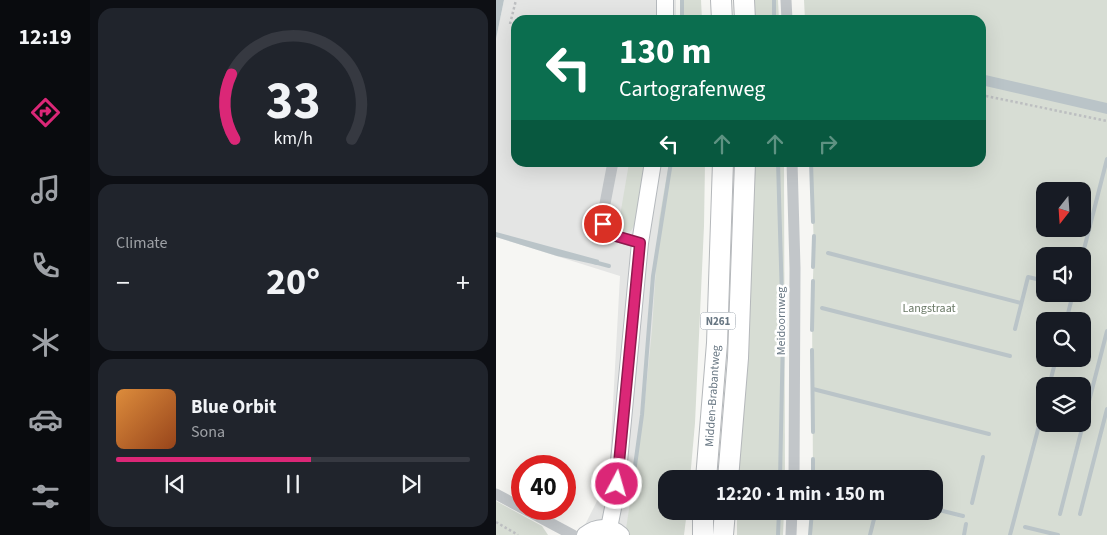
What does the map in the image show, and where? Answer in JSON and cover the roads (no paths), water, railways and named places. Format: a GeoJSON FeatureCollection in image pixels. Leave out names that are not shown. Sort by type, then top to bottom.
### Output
{"type":"FeatureCollection","features":[{"type":"Feature","properties":{"kind":"highway"},"geometry":{"type":"LineString","coordinates":[[721,0],[722,15]]}},
{"type":"Feature","properties":{"kind":"highway"},"geometry":{"type":"LineString","coordinates":[[744,0],[745,15]]}},
{"type":"Feature","properties":{"kind":"highway","name":"Midden-Brabantweg"},"geometry":{"type":"LineString","coordinates":[[707,470],[717,343],[723,167]]}},
{"type":"Feature","properties":{"kind":"highway","name":"Midden-Brabantweg"},"geometry":{"type":"LineString","coordinates":[[729,470],[738,358],[745,167]]}},
{"type":"Feature","properties":{"kind":"highway"},"geometry":{"type":"LineString","coordinates":[[723,535],[724,520]]}},
{"type":"Feature","properties":{"kind":"highway"},"geometry":{"type":"LineString","coordinates":[[698,535],[703,521]]}},
{"type":"Feature","properties":{"kind":"street"},"geometry":{"type":"LineString","coordinates":[[665,0],[665,15]]}},
{"type":"Feature","properties":{"kind":"street"},"geometry":{"type":"LineString","coordinates":[[786,0],[787,15]]}},
{"type":"Feature","properties":{"kind":"street"},"geometry":{"type":"LineString","coordinates":[[611,167],[603,224],[609,234],[640,243]]}},
{"type":"Feature","properties":{"kind":"street"},"geometry":{"type":"LineString","coordinates":[[585,535],[593,529],[615,532],[616,493],[640,243],[652,167]]}},
{"type":"Feature","properties":{"kind":"street","name":"Meidoornweg"},"geometry":{"type":"LineString","coordinates":[[792,167],[795,268],[794,470]]}},
{"type":"Feature","properties":{"kind":"street"},"geometry":{"type":"LineString","coordinates":[[496,494],[511,502]]}},
{"type":"Feature","properties":{"kind":"street"},"geometry":{"type":"LineString","coordinates":[[545,520],[573,535]]}},
{"type":"Feature","properties":{"kind":"street"},"geometry":{"type":"LineString","coordinates":[[791,535],[792,520]]}},
{"type":"Feature","properties":{"kind":"waterway"},"geometry":{"type":"LineString","coordinates":[[682,0],[682,15]]}},
{"type":"Feature","properties":{"kind":"waterway"},"geometry":{"type":"LineString","coordinates":[[774,0],[774,15]]}},
{"type":"Feature","properties":{"kind":"waterway"},"geometry":{"type":"LineString","coordinates":[[1085,247],[1107,159]]}},
{"type":"Feature","properties":{"kind":"waterway"},"geometry":{"type":"LineString","coordinates":[[630,502],[642,415],[653,276],[670,167]]}},
{"type":"Feature","properties":{"kind":"waterway"},"geometry":{"type":"LineString","coordinates":[[778,167],[783,334],[780,470]]}},
{"type":"Feature","properties":{"kind":"waterway"},"geometry":{"type":"LineString","coordinates":[[811,167],[813,222]]}},
{"type":"Feature","properties":{"kind":"waterway"},"geometry":{"type":"LineString","coordinates":[[813,267],[814,236]]}},
{"type":"Feature","properties":{"kind":"waterway"},"geometry":{"type":"LineString","coordinates":[[828,253],[1021,303]]}},
{"type":"Feature","properties":{"kind":"waterway"},"geometry":{"type":"LineString","coordinates":[[594,262],[609,266]]}},
{"type":"Feature","properties":{"kind":"waterway"},"geometry":{"type":"LineString","coordinates":[[1015,329],[1028,277],[1036,279]]}},
{"type":"Feature","properties":{"kind":"waterway"},"geometry":{"type":"LineString","coordinates":[[812,330],[813,281]]}},
{"type":"Feature","properties":{"kind":"waterway"},"geometry":{"type":"LineString","coordinates":[[1068,312],[1071,302]]}},
{"type":"Feature","properties":{"kind":"waterway"},"geometry":{"type":"LineString","coordinates":[[822,308],[1010,356]]}},
{"type":"Feature","properties":{"kind":"waterway"},"geometry":{"type":"LineString","coordinates":[[1060,514],[1107,331]]}},
{"type":"Feature","properties":{"kind":"waterway"},"geometry":{"type":"LineString","coordinates":[[812,350],[813,432]]}},
{"type":"Feature","properties":{"kind":"waterway"},"geometry":{"type":"LineString","coordinates":[[1051,377],[1054,367]]}},
{"type":"Feature","properties":{"kind":"waterway"},"geometry":{"type":"LineString","coordinates":[[813,389],[989,434]]}},
{"type":"Feature","properties":{"kind":"waterway"},"geometry":{"type":"LineString","coordinates":[[1080,514],[1107,409]]}},
{"type":"Feature","properties":{"kind":"waterway"},"geometry":{"type":"LineString","coordinates":[[1010,535],[1037,432]]}},
{"type":"Feature","properties":{"kind":"waterway"},"geometry":{"type":"LineString","coordinates":[[972,503],[983,457]]}},
{"type":"Feature","properties":{"kind":"waterway"},"geometry":{"type":"LineString","coordinates":[[813,459],[813,470]]}},
{"type":"Feature","properties":{"kind":"waterway"},"geometry":{"type":"LineString","coordinates":[[943,511],[963,516]]}},
{"type":"Feature","properties":{"kind":"waterway"},"geometry":{"type":"LineString","coordinates":[[778,535],[779,520]]}},
{"type":"Feature","properties":{"kind":"waterway"},"geometry":{"type":"LineString","coordinates":[[810,535],[811,520]]}},
{"type":"Feature","properties":{"kind":"waterway"},"geometry":{"type":"LineString","coordinates":[[870,535],[874,520]]}},
{"type":"Feature","properties":{"kind":"waterway"},"geometry":{"type":"LineString","coordinates":[[964,535],[966,524]]}},
{"type":"Feature","properties":{"kind":"waterway"},"geometry":{"type":"LineString","coordinates":[[1025,527],[1058,535]]}},
{"type":"Feature","properties":{"kind":"park label","name":"Langstraat"},"geometry":{"type":"Point","coordinates":[929,308]}}]}
